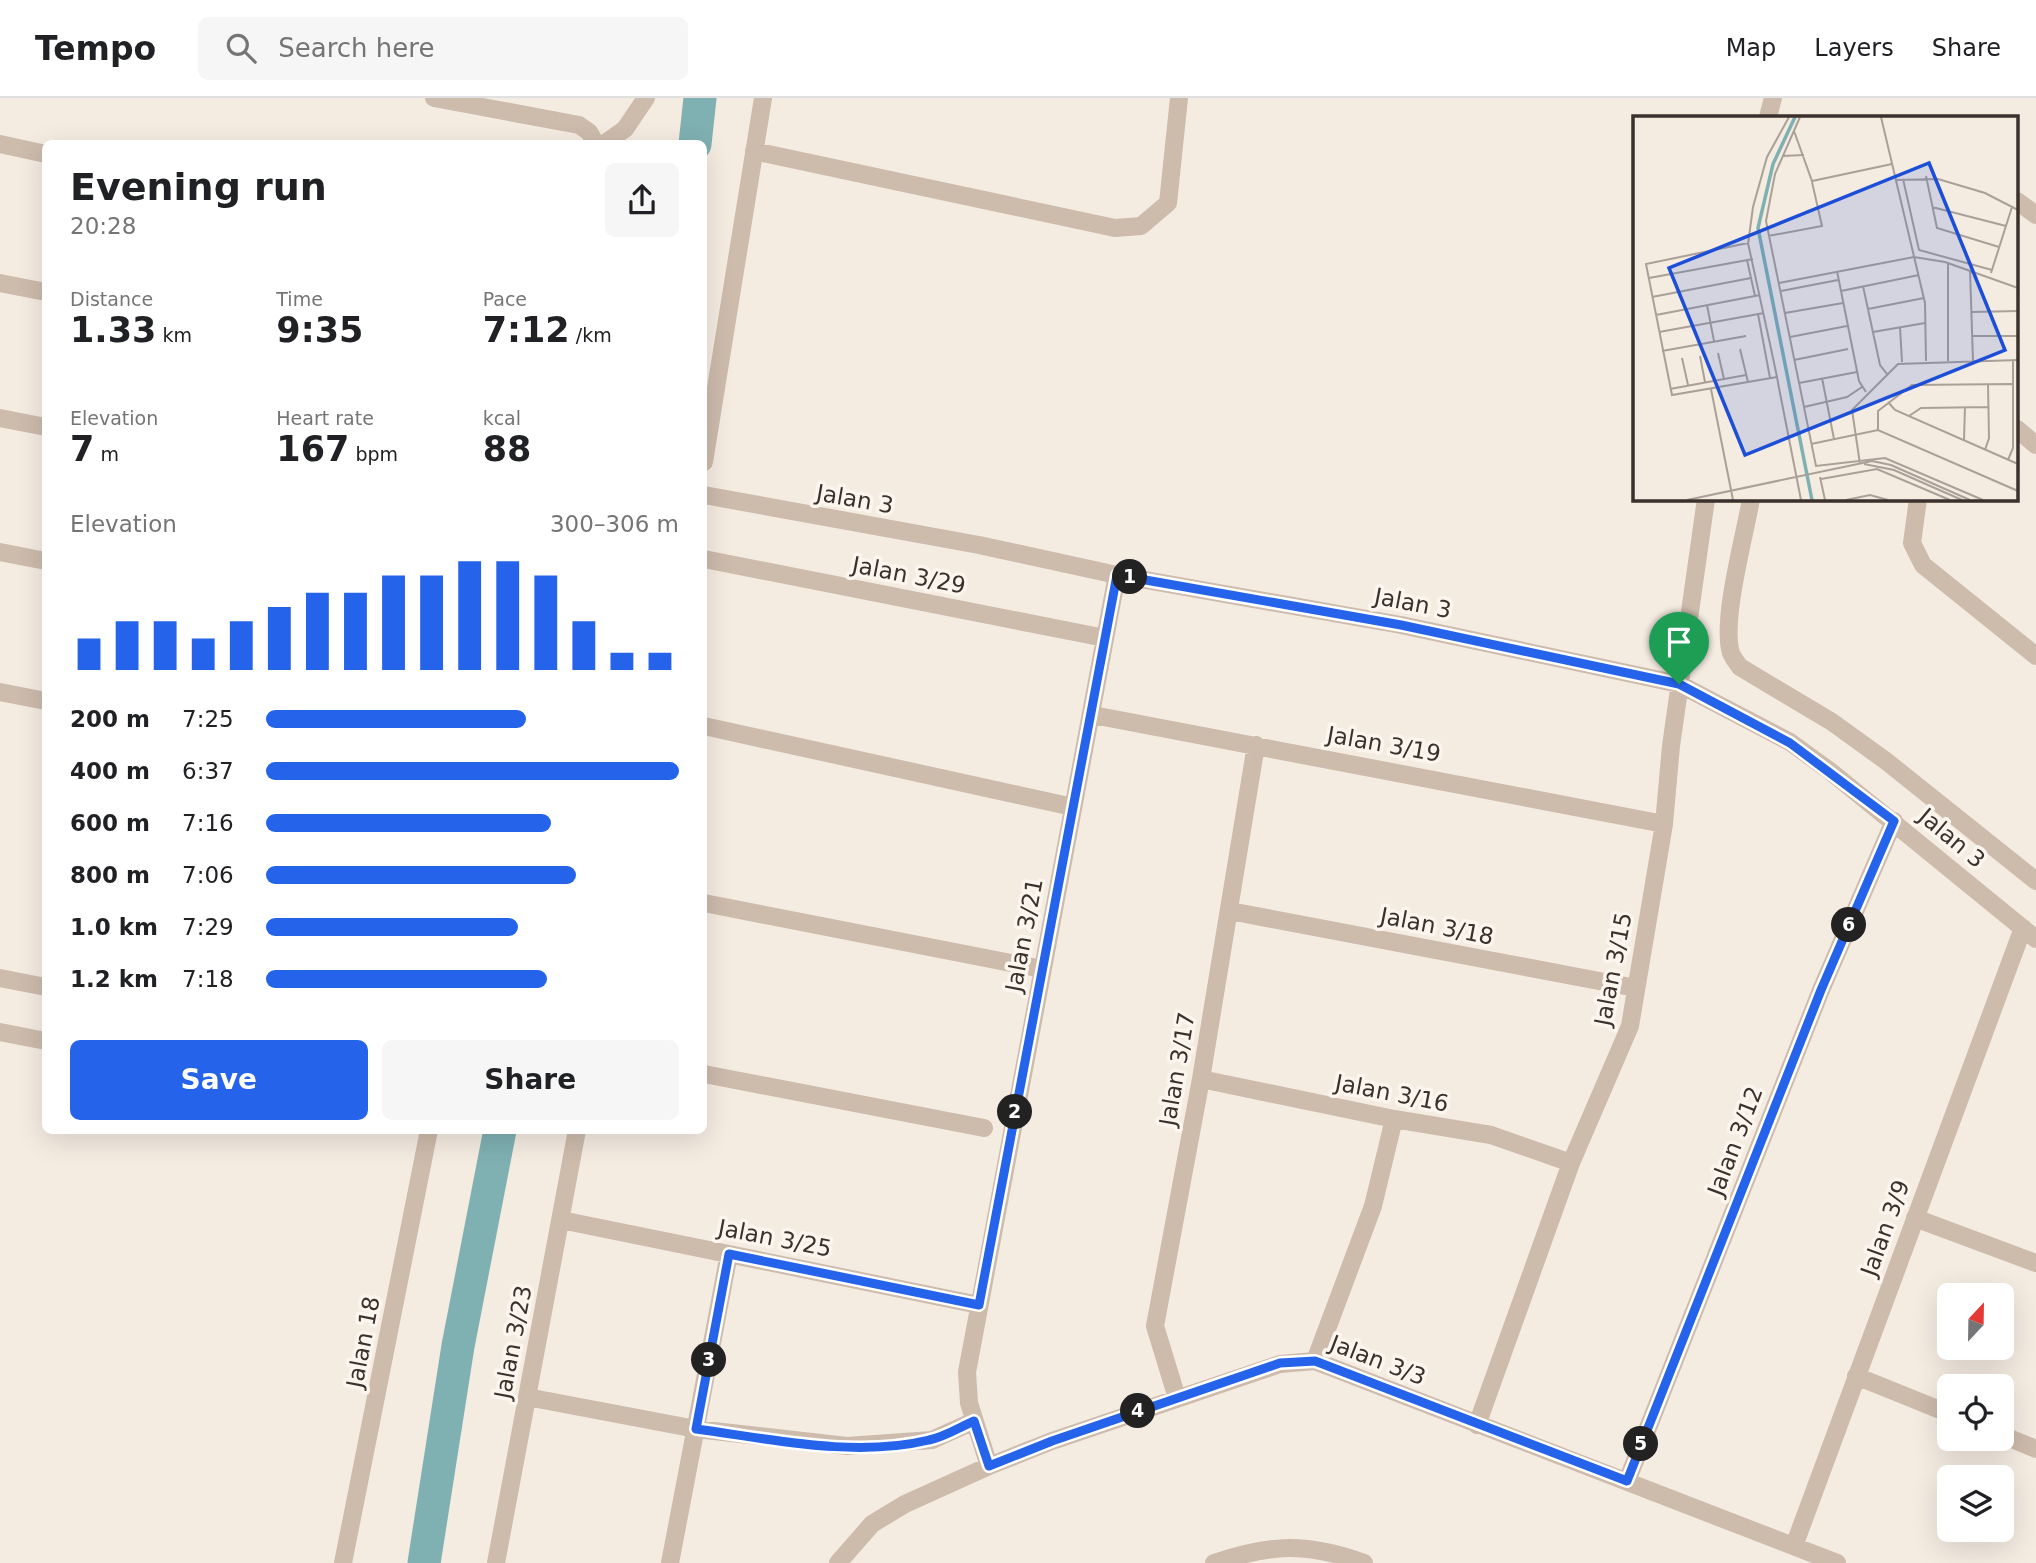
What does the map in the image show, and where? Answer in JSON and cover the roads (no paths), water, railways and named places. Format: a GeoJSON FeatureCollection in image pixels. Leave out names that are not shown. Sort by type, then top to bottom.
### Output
{"type":"FeatureCollection","features":[{"type":"Feature","properties":{"kind":"street"},"geometry":{"type":"LineString","coordinates":[[434,98],[579,125],[589,132],[594,140]]}},
{"type":"Feature","properties":{"kind":"street"},"geometry":{"type":"LineString","coordinates":[[610,140],[625,129],[646,98]]}},
{"type":"Feature","properties":{"kind":"street"},"geometry":{"type":"LineString","coordinates":[[707,443],[763,98]]}},
{"type":"Feature","properties":{"kind":"street"},"geometry":{"type":"LineString","coordinates":[[754,151],[1115,228],[1141,226],[1168,203],[1178,98]]}},
{"type":"Feature","properties":{"kind":"street"},"geometry":{"type":"LineString","coordinates":[[1768,116],[1773,98]]}},
{"type":"Feature","properties":{"kind":"street"},"geometry":{"type":"LineString","coordinates":[[0,144],[42,153]]}},
{"type":"Feature","properties":{"kind":"street"},"geometry":{"type":"LineString","coordinates":[[2018,202],[2036,215]]}},
{"type":"Feature","properties":{"kind":"street"},"geometry":{"type":"LineString","coordinates":[[0,283],[42,291]]}},
{"type":"Feature","properties":{"kind":"street"},"geometry":{"type":"LineString","coordinates":[[0,418],[42,426]]}},
{"type":"Feature","properties":{"kind":"street"},"geometry":{"type":"LineString","coordinates":[[2018,430],[2036,445]]}},
{"type":"Feature","properties":{"kind":"street","name":"Jalan 3"},"geometry":{"type":"LineString","coordinates":[[707,496],[979,545],[1117,575],[1401,625],[1679,684],[1790,743],[1894,821],[2029,933]]}},
{"type":"Feature","properties":{"kind":"street","name":"Jalan 3/15"},"geometry":{"type":"LineString","coordinates":[[1477,1425],[1571,1163],[1630,1026],[1664,824],[1679,684],[1706,500]]}},
{"type":"Feature","properties":{"kind":"street"},"geometry":{"type":"LineString","coordinates":[[1751,500],[1733,599],[1729,638],[1732,654],[1740,667],[1832,722],[1886,761],[2036,881]]}},
{"type":"Feature","properties":{"kind":"street"},"geometry":{"type":"LineString","coordinates":[[1918,500],[1912,542],[1923,565],[2036,656]]}},
{"type":"Feature","properties":{"kind":"street"},"geometry":{"type":"LineString","coordinates":[[0,552],[42,560]]}},
{"type":"Feature","properties":{"kind":"street","name":"Jalan 3/29"},"geometry":{"type":"LineString","coordinates":[[707,560],[1105,638]]}},
{"type":"Feature","properties":{"kind":"street","name":"Jalan 3/21"},"geometry":{"type":"LineString","coordinates":[[989,1466],[974,1421],[966,1386],[967,1372],[1073,807],[1093,715],[1117,575]]}},
{"type":"Feature","properties":{"kind":"street"},"geometry":{"type":"LineString","coordinates":[[0,692],[42,700]]}},
{"type":"Feature","properties":{"kind":"street","name":"Jalan 3/19"},"geometry":{"type":"LineString","coordinates":[[1093,715],[1664,824]]}},
{"type":"Feature","properties":{"kind":"street"},"geometry":{"type":"LineString","coordinates":[[707,727],[1073,807]]}},
{"type":"Feature","properties":{"kind":"street","name":"Jalan 3/17"},"geometry":{"type":"LineString","coordinates":[[1177,1398],[1155,1326],[1202,1079],[1256,745]]}},
{"type":"Feature","properties":{"kind":"street","name":"Jalan 3/12"},"geometry":{"type":"LineString","coordinates":[[1627,1481],[1821,990],[1894,821]]}},
{"type":"Feature","properties":{"kind":"street"},"geometry":{"type":"LineString","coordinates":[[707,904],[1042,969]]}},
{"type":"Feature","properties":{"kind":"street","name":"Jalan 3/18"},"geometry":{"type":"LineString","coordinates":[[1230,911],[1636,988]]}},
{"type":"Feature","properties":{"kind":"street","name":"Jalan 3/9"},"geometry":{"type":"LineString","coordinates":[[1794,1546],[1915,1218],[2029,933]]}},
{"type":"Feature","properties":{"kind":"street"},"geometry":{"type":"LineString","coordinates":[[0,978],[42,986]]}},
{"type":"Feature","properties":{"kind":"street"},"geometry":{"type":"LineString","coordinates":[[0,1032],[42,1040]]}},
{"type":"Feature","properties":{"kind":"street"},"geometry":{"type":"LineString","coordinates":[[707,1075],[984,1128]]}},
{"type":"Feature","properties":{"kind":"street","name":"Jalan 3/16"},"geometry":{"type":"LineString","coordinates":[[1202,1079],[1394,1119],[1491,1135],[1571,1163]]}},
{"type":"Feature","properties":{"kind":"street"},"geometry":{"type":"LineString","coordinates":[[1315,1361],[1373,1206],[1394,1119]]}},
{"type":"Feature","properties":{"kind":"street","name":"Jalan 18"},"geometry":{"type":"LineString","coordinates":[[343,1563],[428,1134]]}},
{"type":"Feature","properties":{"kind":"street","name":"Jalan 3/23"},"geometry":{"type":"LineString","coordinates":[[496,1563],[577,1134]]}},
{"type":"Feature","properties":{"kind":"street"},"geometry":{"type":"LineString","coordinates":[[1915,1218],[2036,1263]]}},
{"type":"Feature","properties":{"kind":"street","name":"Jalan 3/25"},"geometry":{"type":"LineString","coordinates":[[561,1220],[979,1305]]}},
{"type":"Feature","properties":{"kind":"street"},"geometry":{"type":"LineString","coordinates":[[670,1563],[729,1254]]}},
{"type":"Feature","properties":{"kind":"street","name":"Jalan 3/3"},"geometry":{"type":"LineString","coordinates":[[838,1563],[872,1524],[905,1504],[989,1466],[1280,1363],[1315,1361],[1837,1563]]}},
{"type":"Feature","properties":{"kind":"street"},"geometry":{"type":"LineString","coordinates":[[1856,1376],[1937,1409]]}},
{"type":"Feature","properties":{"kind":"street"},"geometry":{"type":"LineString","coordinates":[[527,1397],[696,1429],[846,1446],[877,1446],[932,1440],[974,1421]]}},
{"type":"Feature","properties":{"kind":"street"},"geometry":{"type":"LineString","coordinates":[[2014,1440],[2036,1449]]}},
{"type":"Feature","properties":{"kind":"street"},"geometry":{"type":"LineString","coordinates":[[1214,1563],[1283,1547],[1316,1548],[1364,1563]]}},
{"type":"Feature","properties":{"kind":"waterway"},"geometry":{"type":"LineString","coordinates":[[695,140],[700,98]]}},
{"type":"Feature","properties":{"kind":"waterway"},"geometry":{"type":"LineString","coordinates":[[424,1563],[458,1346],[499,1134]]}}]}
